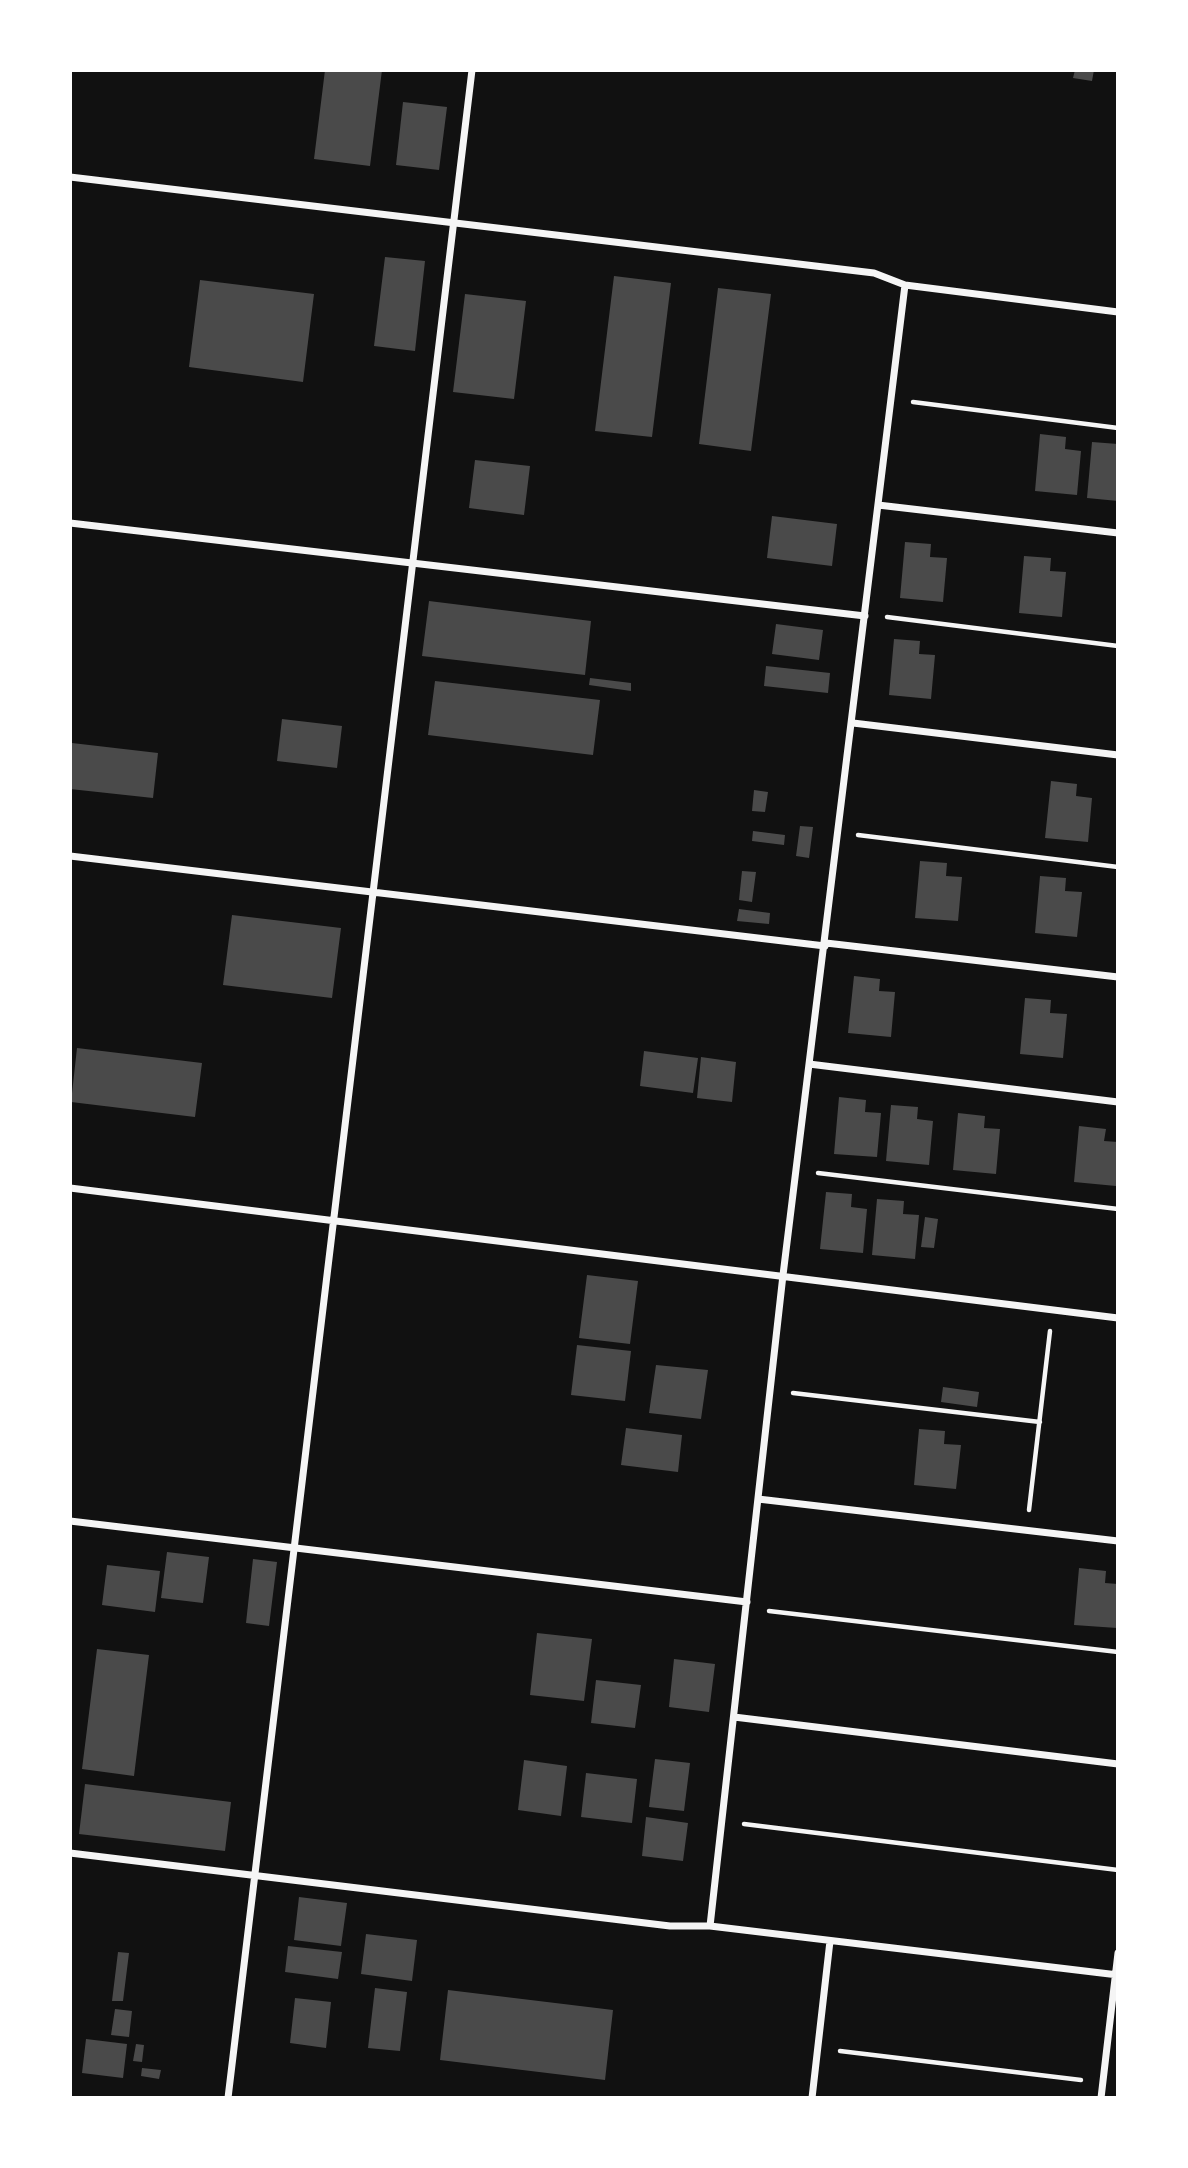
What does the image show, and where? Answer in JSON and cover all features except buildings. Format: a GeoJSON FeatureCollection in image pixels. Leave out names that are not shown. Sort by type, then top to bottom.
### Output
{"type":"FeatureCollection","features":[{"type":"Feature","properties":{"kind":"street"},"geometry":{"type":"LineString","coordinates":[[228,2098],[472,70]]}},
{"type":"Feature","properties":{"kind":"street"},"geometry":{"type":"LineString","coordinates":[[70,177],[874,273],[905,285],[1118,312]]}},
{"type":"Feature","properties":{"kind":"street"},"geometry":{"type":"LineString","coordinates":[[710,1926],[783,1275],[826,944],[905,285]]}},
{"type":"Feature","properties":{"kind":"street"},"geometry":{"type":"LineString","coordinates":[[878,505],[1118,533]]}},
{"type":"Feature","properties":{"kind":"street"},"geometry":{"type":"LineString","coordinates":[[70,523],[865,616]]}},
{"type":"Feature","properties":{"kind":"street"},"geometry":{"type":"LineString","coordinates":[[853,723],[1118,755]]}},
{"type":"Feature","properties":{"kind":"street"},"geometry":{"type":"LineString","coordinates":[[70,856],[1118,977]]}},
{"type":"Feature","properties":{"kind":"street"},"geometry":{"type":"LineString","coordinates":[[809,1064],[1118,1102]]}},
{"type":"Feature","properties":{"kind":"street"},"geometry":{"type":"LineString","coordinates":[[70,1188],[1118,1318]]}},
{"type":"Feature","properties":{"kind":"street"},"geometry":{"type":"LineString","coordinates":[[758,1499],[1118,1542]]}},
{"type":"Feature","properties":{"kind":"street"},"geometry":{"type":"LineString","coordinates":[[70,1521],[747,1605]]}},
{"type":"Feature","properties":{"kind":"street"},"geometry":{"type":"LineString","coordinates":[[734,1717],[1118,1764]]}},
{"type":"Feature","properties":{"kind":"street"},"geometry":{"type":"LineString","coordinates":[[70,1853],[670,1926],[710,1926],[1117,1975]]}},
{"type":"Feature","properties":{"kind":"street"},"geometry":{"type":"LineString","coordinates":[[812,2098],[830,1941]]}},
{"type":"Feature","properties":{"kind":"street"},"geometry":{"type":"LineString","coordinates":[[1101,2098],[1118,1953]]}},
{"type":"Feature","properties":{"kind":"path"},"geometry":{"type":"LineString","coordinates":[[891,400],[1118,428]]}},
{"type":"Feature","properties":{"kind":"path"},"geometry":{"type":"LineString","coordinates":[[865,616],[1118,646]]}},
{"type":"Feature","properties":{"kind":"path"},"geometry":{"type":"LineString","coordinates":[[839,833],[1118,867]]}},
{"type":"Feature","properties":{"kind":"path"},"geometry":{"type":"LineString","coordinates":[[796,1170],[1118,1209]]}},
{"type":"Feature","properties":{"kind":"path"},"geometry":{"type":"LineString","coordinates":[[1027,1531],[1053,1310]]}},
{"type":"Feature","properties":{"kind":"path"},"geometry":{"type":"LineString","coordinates":[[771,1391],[1040,1422]]}},
{"type":"Feature","properties":{"kind":"path"},"geometry":{"type":"LineString","coordinates":[[747,1605],[1118,1652]]}},
{"type":"Feature","properties":{"kind":"path"},"geometry":{"type":"LineString","coordinates":[[722,1822],[1118,1870]]}},
{"type":"Feature","properties":{"kind":"path"},"geometry":{"type":"LineString","coordinates":[[818,2048],[1103,2082]]}}]}
